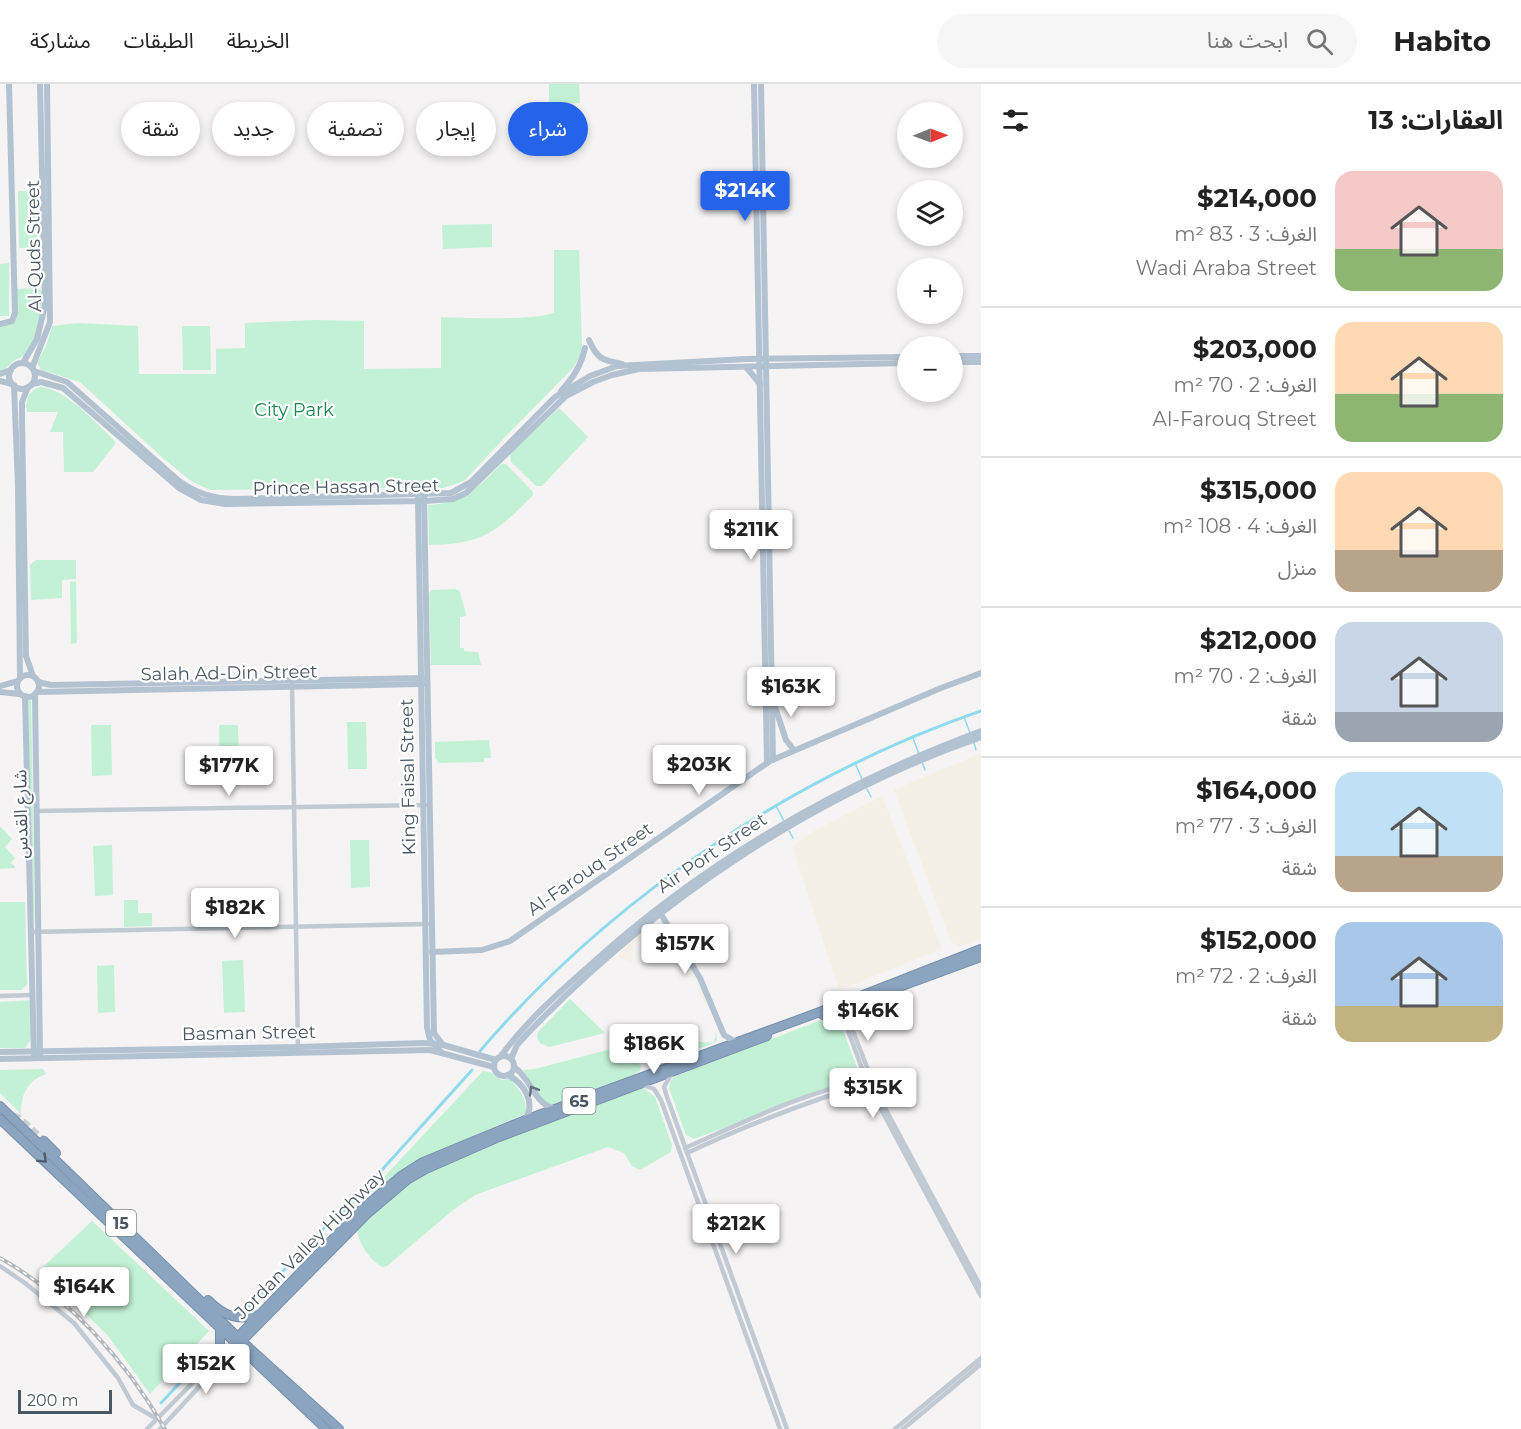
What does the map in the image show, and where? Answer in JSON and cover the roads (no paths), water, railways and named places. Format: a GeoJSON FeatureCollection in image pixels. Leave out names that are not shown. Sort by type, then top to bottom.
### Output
{"type":"FeatureCollection","features":[{"type":"Feature","properties":{"kind":"highway","name":"Jordan Valley Highway"},"geometry":{"type":"LineString","coordinates":[[237,1341],[250,1332],[389,1194],[441,1157],[642,1084],[654,1076],[672,1073],[981,950]]}},
{"type":"Feature","properties":{"kind":"highway","name":"Jordan Valley Highway"},"geometry":{"type":"LineString","coordinates":[[237,1341],[260,1314],[361,1210],[408,1171],[525,1120],[654,1076],[718,1048],[836,1011],[981,957]]}},
{"type":"Feature","properties":{"kind":"highway","name":"15"},"geometry":{"type":"LineString","coordinates":[[2,1112],[13,1131],[219,1329],[249,1347],[339,1429]]}},
{"type":"Feature","properties":{"kind":"highway","name":"15"},"geometry":{"type":"LineString","coordinates":[[2,1112],[193,1293],[249,1357],[326,1429]]}},
{"type":"Feature","properties":{"kind":"highway"},"geometry":{"type":"LineString","coordinates":[[0,1125],[13,1131]]}},
{"type":"Feature","properties":{"kind":"highway"},"geometry":{"type":"LineString","coordinates":[[45,1141],[138,1233],[148,1250]]}},
{"type":"Feature","properties":{"kind":"highway"},"geometry":{"type":"LineString","coordinates":[[193,1293],[202,1295],[219,1311],[232,1317],[246,1318],[260,1314]]}},
{"type":"Feature","properties":{"kind":"highway"},"geometry":{"type":"LineString","coordinates":[[219,1329],[223,1356],[234,1354],[249,1357]]}},
{"type":"Feature","properties":{"kind":"highway"},"geometry":{"type":"LineString","coordinates":[[249,1347],[247,1340],[250,1332]]}},
{"type":"Feature","properties":{"kind":"main road"},"geometry":{"type":"LineString","coordinates":[[0,324],[11,322],[15,317],[9,84]]}},
{"type":"Feature","properties":{"kind":"main road","name":"Al-Quds Street"},"geometry":{"type":"LineString","coordinates":[[33,370],[50,322],[44,126],[40,84]]}},
{"type":"Feature","properties":{"kind":"main road","name":"Al-Quds Street"},"geometry":{"type":"LineString","coordinates":[[44,126],[47,84]]}},
{"type":"Feature","properties":{"kind":"main road"},"geometry":{"type":"LineString","coordinates":[[754,84],[760,205]]}},
{"type":"Feature","properties":{"kind":"main road"},"geometry":{"type":"LineString","coordinates":[[760,84],[762,347],[770,761]]}},
{"type":"Feature","properties":{"kind":"main road","name":"Al-Quds Street"},"geometry":{"type":"LineString","coordinates":[[23,363],[37,339],[45,305],[46,212]]}},
{"type":"Feature","properties":{"kind":"main road"},"geometry":{"type":"LineString","coordinates":[[589,340],[594,351],[602,359],[626,364]]}},
{"type":"Feature","properties":{"kind":"main road"},"geometry":{"type":"LineString","coordinates":[[762,347],[780,362],[763,383]]}},
{"type":"Feature","properties":{"kind":"main road"},"geometry":{"type":"LineString","coordinates":[[762,347],[746,363],[763,383]]}},
{"type":"Feature","properties":{"kind":"main road"},"geometry":{"type":"LineString","coordinates":[[555,397],[575,375],[585,348]]}},
{"type":"Feature","properties":{"kind":"main road"},"geometry":{"type":"LineString","coordinates":[[963,356],[981,356]]}},
{"type":"Feature","properties":{"kind":"main road","name":"Prince Hassan Street"},"geometry":{"type":"LineString","coordinates":[[30,385],[41,382],[63,388],[179,488],[201,500],[225,504],[402,502],[451,493],[467,485],[555,397],[590,376],[626,364],[763,363],[897,357]]}},
{"type":"Feature","properties":{"kind":"main road","name":"Prince Hassan Street"},"geometry":{"type":"LineString","coordinates":[[780,362],[897,363]]}},
{"type":"Feature","properties":{"kind":"main road"},"geometry":{"type":"LineString","coordinates":[[963,362],[981,362]]}},
{"type":"Feature","properties":{"kind":"main road"},"geometry":{"type":"LineString","coordinates":[[0,692],[22,695],[36,693],[35,679],[26,656],[21,487],[22,402],[35,376],[33,370],[23,363],[15,365],[9,377],[13,384],[21,487]]}},
{"type":"Feature","properties":{"kind":"main road","name":"Prince Hassan Street"},"geometry":{"type":"LineString","coordinates":[[33,370],[67,382],[179,482],[200,494],[234,499],[421,498],[438,501],[453,499],[474,488],[566,396],[587,384],[639,369],[746,363]]}},
{"type":"Feature","properties":{"kind":"main road"},"geometry":{"type":"LineString","coordinates":[[0,374],[11,370]]}},
{"type":"Feature","properties":{"kind":"main road"},"geometry":{"type":"LineString","coordinates":[[0,381],[21,388],[30,385]]}},
{"type":"Feature","properties":{"kind":"main road","name":"King Faisal Street"},"geometry":{"type":"LineString","coordinates":[[421,498],[421,661],[424,681]]}},
{"type":"Feature","properties":{"kind":"main road"},"geometry":{"type":"LineString","coordinates":[[402,502],[421,516],[438,501]]}},
{"type":"Feature","properties":{"kind":"main road","name":"King Faisal Street"},"geometry":{"type":"LineString","coordinates":[[421,516],[432,1044]]}},
{"type":"Feature","properties":{"kind":"main road"},"geometry":{"type":"LineString","coordinates":[[766,529],[772,694],[770,761]]}},
{"type":"Feature","properties":{"kind":"main road"},"geometry":{"type":"LineString","coordinates":[[23,595],[17,688],[22,695],[40,1043],[37,1055]]}},
{"type":"Feature","properties":{"kind":"main road"},"geometry":{"type":"LineString","coordinates":[[408,678],[418,669],[421,661]]}},
{"type":"Feature","properties":{"kind":"main road","name":"Al-Farouq Street"},"geometry":{"type":"LineString","coordinates":[[432,952],[482,950],[502,945],[516,938],[770,761],[981,673]]}},
{"type":"Feature","properties":{"kind":"main road"},"geometry":{"type":"LineString","coordinates":[[0,686],[19,680],[26,675],[35,679]]}},
{"type":"Feature","properties":{"kind":"main road","name":"Salah Ad-Din Street"},"geometry":{"type":"LineString","coordinates":[[36,693],[408,678],[424,681]]}},
{"type":"Feature","properties":{"kind":"main road","name":"Salah Ad-Din Street"},"geometry":{"type":"LineString","coordinates":[[35,679],[51,685],[424,681]]}},
{"type":"Feature","properties":{"kind":"main road","name":"شارع القدس"},"geometry":{"type":"LineString","coordinates":[[34,932],[36,693]]}},
{"type":"Feature","properties":{"kind":"main road"},"geometry":{"type":"LineString","coordinates":[[772,694],[786,740],[794,750]]}},
{"type":"Feature","properties":{"kind":"main road","name":"Air Port Street"},"geometry":{"type":"LineString","coordinates":[[496,1061],[563,988],[734,854],[803,811],[898,765],[981,731]]}},
{"type":"Feature","properties":{"kind":"main road","name":"Air Port Street"},"geometry":{"type":"LineString","coordinates":[[511,1059],[517,1045],[554,1006],[612,952],[650,922],[659,911],[670,906],[746,853],[827,805],[922,760],[981,737]]}},
{"type":"Feature","properties":{"kind":"main road"},"geometry":{"type":"LineString","coordinates":[[669,927],[670,906]]}},
{"type":"Feature","properties":{"kind":"main road"},"geometry":{"type":"LineString","coordinates":[[659,911],[700,978],[724,1035],[736,1042]]}},
{"type":"Feature","properties":{"kind":"main road"},"geometry":{"type":"LineString","coordinates":[[650,922],[662,922],[669,927]]}},
{"type":"Feature","properties":{"kind":"main road","name":"King Faisal Street"},"geometry":{"type":"LineString","coordinates":[[428,924],[432,952],[431,1027],[442,1049]]}},
{"type":"Feature","properties":{"kind":"main road"},"geometry":{"type":"LineString","coordinates":[[34,932],[33,1037],[37,1055]]}},
{"type":"Feature","properties":{"kind":"main road"},"geometry":{"type":"LineString","coordinates":[[718,1048],[724,1035]]}},
{"type":"Feature","properties":{"kind":"main road"},"geometry":{"type":"LineString","coordinates":[[22,1052],[30,1046],[33,1037]]}},
{"type":"Feature","properties":{"kind":"main road"},"geometry":{"type":"LineString","coordinates":[[40,1043],[48,1052]]}},
{"type":"Feature","properties":{"kind":"main road"},"geometry":{"type":"LineString","coordinates":[[432,1044],[442,1049]]}},
{"type":"Feature","properties":{"kind":"main road","name":"Basman Street"},"geometry":{"type":"LineString","coordinates":[[0,1059],[37,1055],[298,1050],[432,1044]]}},
{"type":"Feature","properties":{"kind":"main road","name":"Basman Street"},"geometry":{"type":"LineString","coordinates":[[0,1052],[37,1055],[48,1052],[442,1049],[496,1061]]}},
{"type":"Feature","properties":{"kind":"main road"},"geometry":{"type":"LineString","coordinates":[[525,1120],[531,1108],[527,1095],[516,1080],[508,1075],[500,1075],[496,1061],[506,1056],[525,1077],[543,1104],[555,1109]]}},
{"type":"Feature","properties":{"kind":"main road"},"geometry":{"type":"LineString","coordinates":[[508,1075],[514,1067]]}},
{"type":"Feature","properties":{"kind":"street"},"geometry":{"type":"LineString","coordinates":[[292,683],[298,1050]]}},
{"type":"Feature","properties":{"kind":"street"},"geometry":{"type":"LineString","coordinates":[[36,811],[426,805]]}},
{"type":"Feature","properties":{"kind":"street"},"geometry":{"type":"LineString","coordinates":[[34,932],[428,924]]}},
{"type":"Feature","properties":{"kind":"street"},"geometry":{"type":"LineString","coordinates":[[0,996],[33,995]]}},
{"type":"Feature","properties":{"kind":"street"},"geometry":{"type":"LineString","coordinates":[[848,1006],[850,1026],[871,1090],[981,1296]]}},
{"type":"Feature","properties":{"kind":"street"},"geometry":{"type":"LineString","coordinates":[[836,1011],[843,1016],[861,1068],[981,1287]]}},
{"type":"Feature","properties":{"kind":"street"},"geometry":{"type":"LineString","coordinates":[[857,1084],[861,1068]]}},
{"type":"Feature","properties":{"kind":"street"},"geometry":{"type":"LineString","coordinates":[[672,1073],[664,1087],[780,1429]]}},
{"type":"Feature","properties":{"kind":"street"},"geometry":{"type":"LineString","coordinates":[[686,1151],[751,1124],[869,1081]]}},
{"type":"Feature","properties":{"kind":"street"},"geometry":{"type":"LineString","coordinates":[[642,1084],[657,1091],[788,1429]]}},
{"type":"Feature","properties":{"kind":"street"},"geometry":{"type":"LineString","coordinates":[[857,1084],[871,1090]]}},
{"type":"Feature","properties":{"kind":"street"},"geometry":{"type":"LineString","coordinates":[[657,1091],[658,1086],[664,1087]]}},
{"type":"Feature","properties":{"kind":"street"},"geometry":{"type":"LineString","coordinates":[[681,1137],[695,1147]]}},
{"type":"Feature","properties":{"kind":"street"},"geometry":{"type":"LineString","coordinates":[[690,1163],[695,1147]]}},
{"type":"Feature","properties":{"kind":"street"},"geometry":{"type":"LineString","coordinates":[[0,1266],[74,1323],[118,1378],[133,1405],[157,1419]]}},
{"type":"Feature","properties":{"kind":"street"},"geometry":{"type":"LineString","coordinates":[[161,1428],[237,1341]]}},
{"type":"Feature","properties":{"kind":"street"},"geometry":{"type":"LineString","coordinates":[[148,1428],[223,1356]]}},
{"type":"Feature","properties":{"kind":"street"},"geometry":{"type":"LineString","coordinates":[[895,1429],[981,1359]]}},
{"type":"Feature","properties":{"kind":"street"},"geometry":{"type":"LineString","coordinates":[[903,1429],[981,1364]]}},
{"type":"Feature","properties":{"kind":"street"},"geometry":{"type":"LineString","coordinates":[[162,1414],[168,1420]]}},
{"type":"Feature","properties":{"kind":"waterway"},"geometry":{"type":"LineString","coordinates":[[480,1051],[531,995],[587,943],[646,894],[708,848],[774,807],[841,770],[911,738],[981,711]]}},
{"type":"Feature","properties":{"kind":"waterway"},"geometry":{"type":"LineString","coordinates":[[964,717],[970,733]]}},
{"type":"Feature","properties":{"kind":"waterway"},"geometry":{"type":"LineString","coordinates":[[913,738],[919,754]]}},
{"type":"Feature","properties":{"kind":"waterway"},"geometry":{"type":"LineString","coordinates":[[974,743],[976,750]]}},
{"type":"Feature","properties":{"kind":"waterway"},"geometry":{"type":"LineString","coordinates":[[922,762],[925,770]]}},
{"type":"Feature","properties":{"kind":"waterway"},"geometry":{"type":"LineString","coordinates":[[855,763],[862,779]]}},
{"type":"Feature","properties":{"kind":"waterway"},"geometry":{"type":"LineString","coordinates":[[867,789],[871,797]]}},
{"type":"Feature","properties":{"kind":"waterway"},"geometry":{"type":"LineString","coordinates":[[776,806],[784,821]]}},
{"type":"Feature","properties":{"kind":"waterway"},"geometry":{"type":"LineString","coordinates":[[789,831],[793,838]]}},
{"type":"Feature","properties":{"kind":"waterway"},"geometry":{"type":"LineString","coordinates":[[241,1315],[328,1224],[344,1212],[472,1070]]}},
{"type":"Feature","properties":{"kind":"waterway"},"geometry":{"type":"LineString","coordinates":[[161,1403],[211,1349]]}},
{"type":"Feature","properties":{"kind":"tunnel"},"geometry":{"type":"LineString","coordinates":[[0,1114],[18,1118],[44,1141]]}},
{"type":"Feature","properties":{"kind":"railway"},"geometry":{"type":"LineString","coordinates":[[0,1258],[49,1292],[94,1333],[132,1379],[165,1429]]}},
{"type":"Feature","properties":{"kind":"park label","name":"City Park"},"geometry":{"type":"Point","coordinates":[294,410]}}]}
